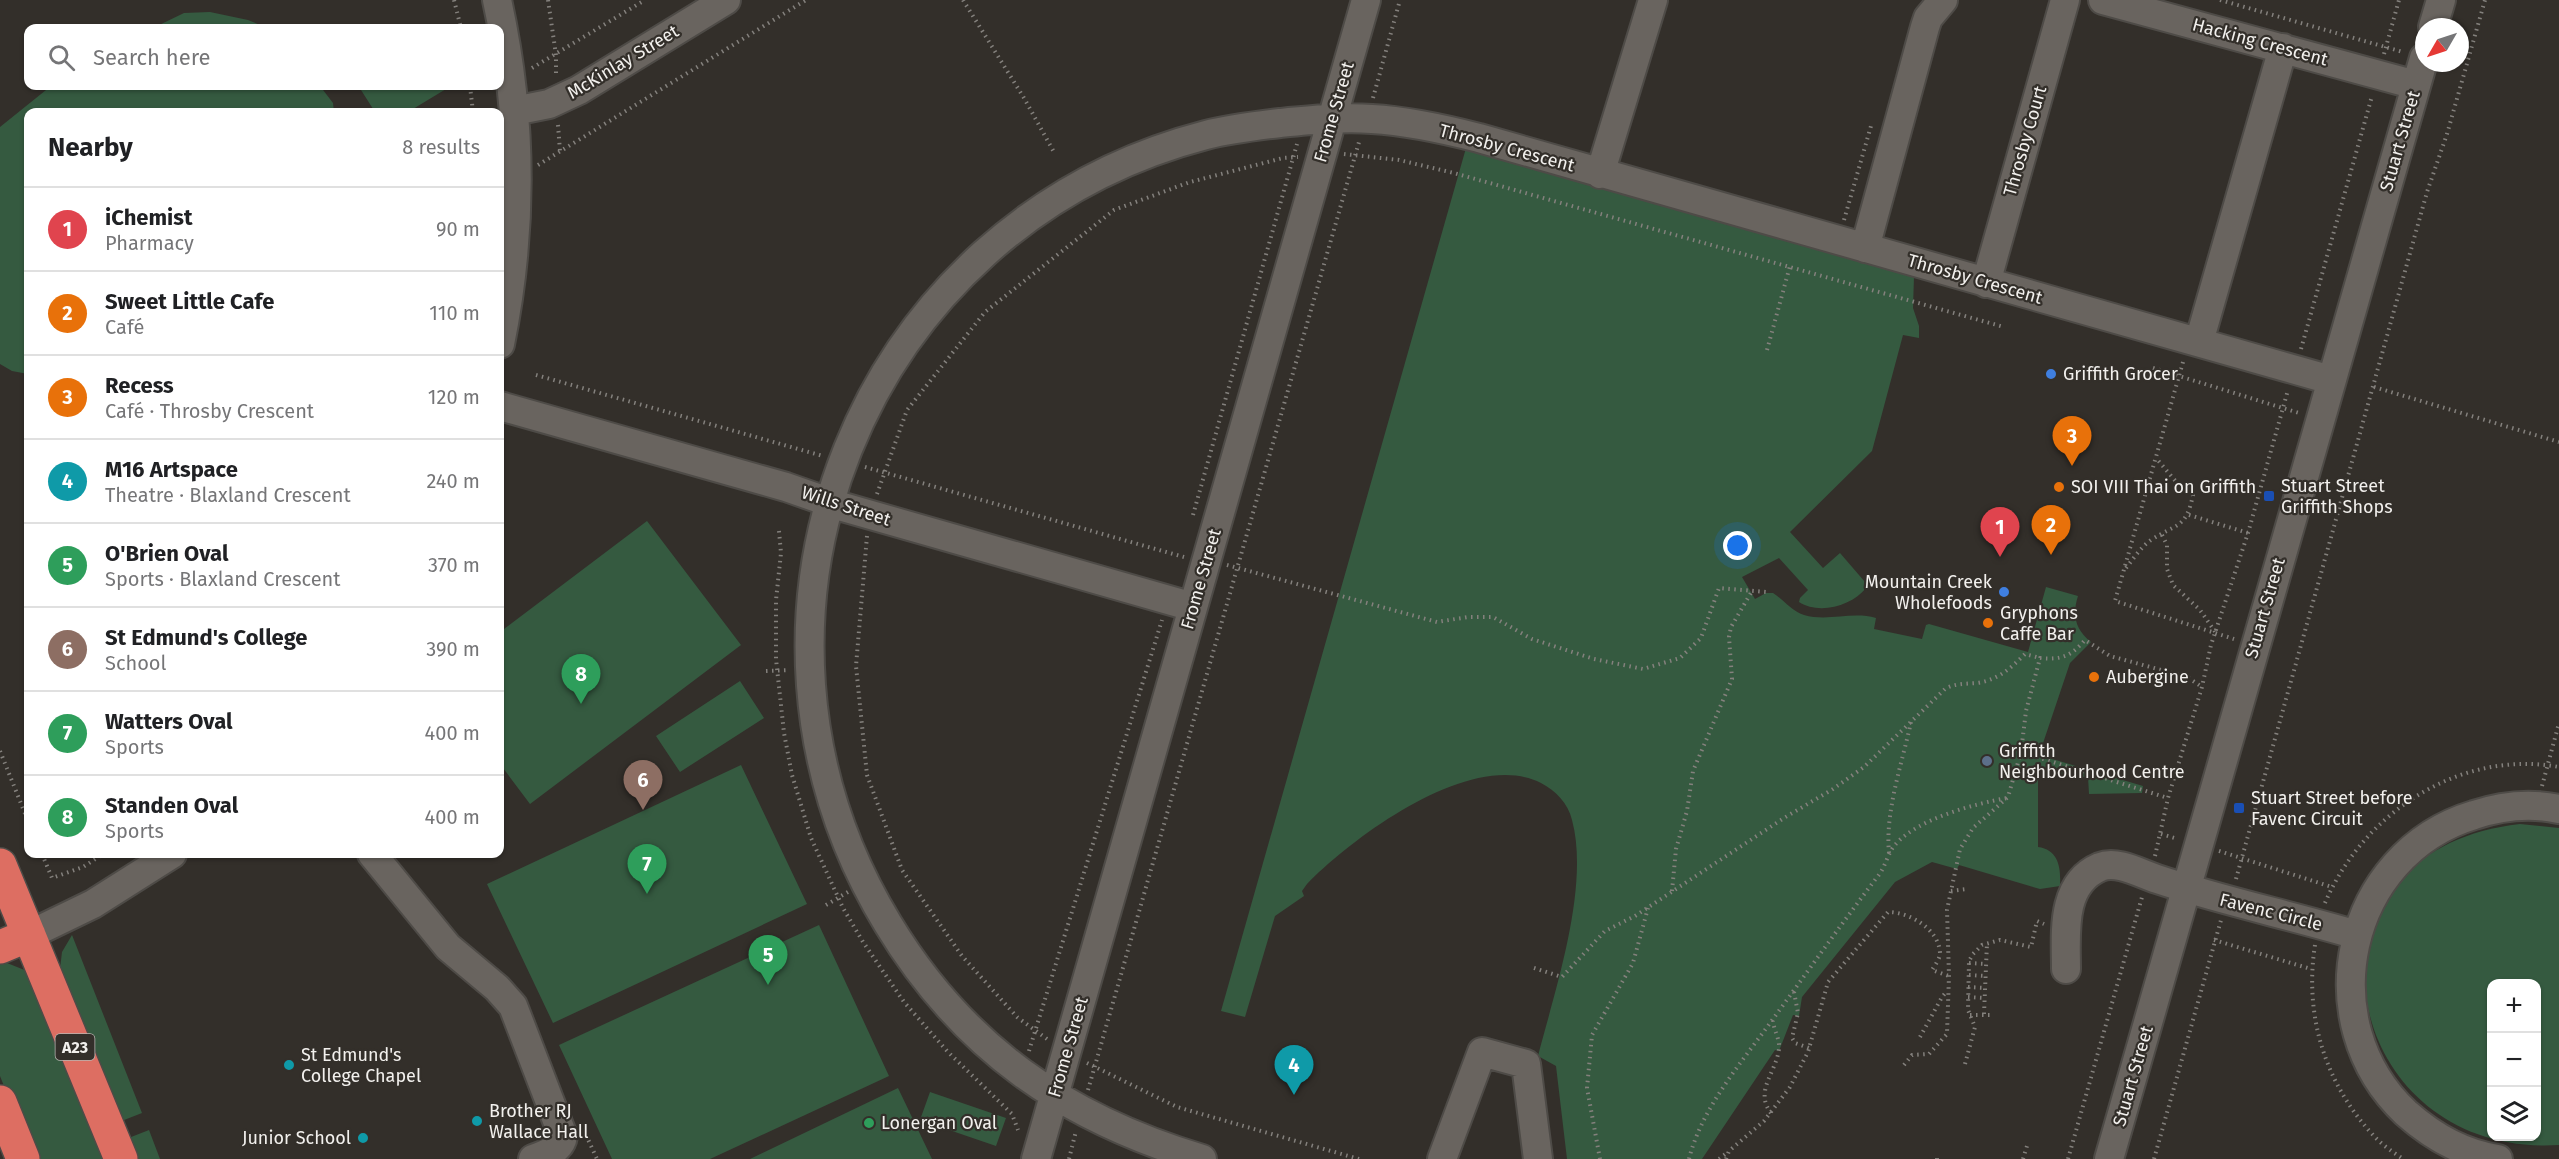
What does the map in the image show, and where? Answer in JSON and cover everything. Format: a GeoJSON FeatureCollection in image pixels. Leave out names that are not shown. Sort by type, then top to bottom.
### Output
{"type":"FeatureCollection","features":[{"type":"Feature","properties":{"kind":"highway","name":"A23"},"geometry":{"type":"LineString","coordinates":[[0,865],[15,941],[121,1159]]}},
{"type":"Feature","properties":{"kind":"highway"},"geometry":{"type":"LineString","coordinates":[[0,1102],[23,1159]]}},
{"type":"Feature","properties":{"kind":"street"},"geometry":{"type":"LineString","coordinates":[[497,0],[502,24]]}},
{"type":"Feature","properties":{"kind":"street","name":"McKinlay Street"},"geometry":{"type":"LineString","coordinates":[[514,111],[549,104],[579,90],[726,0]]}},
{"type":"Feature","properties":{"kind":"street","name":"Frome Street"},"geometry":{"type":"LineString","coordinates":[[1036,1159],[1194,558],[1333,118],[1366,0]]}},
{"type":"Feature","properties":{"kind":"street"},"geometry":{"type":"LineString","coordinates":[[1600,174],[1653,0]]}},
{"type":"Feature","properties":{"kind":"street"},"geometry":{"type":"LineString","coordinates":[[1864,248],[1925,27],[1928,18],[1943,0]]}},
{"type":"Feature","properties":{"kind":"street","name":"Throsby Court"},"geometry":{"type":"LineString","coordinates":[[1986,283],[2065,0]]}},
{"type":"Feature","properties":{"kind":"street","name":"Hacking Crescent"},"geometry":{"type":"LineString","coordinates":[[2103,0],[2416,85]]}},
{"type":"Feature","properties":{"kind":"street"},"geometry":{"type":"LineString","coordinates":[[2435,18],[2440,0]]}},
{"type":"Feature","properties":{"kind":"street"},"geometry":{"type":"LineString","coordinates":[[504,36],[514,111],[517,164],[515,234],[504,315]]}},
{"type":"Feature","properties":{"kind":"street"},"geometry":{"type":"LineString","coordinates":[[2194,341],[2283,48]]}},
{"type":"Feature","properties":{"kind":"street","name":"Stuart Street"},"geometry":{"type":"LineString","coordinates":[[2109,1159],[2416,85],[2414,55]]}},
{"type":"Feature","properties":{"kind":"street","name":"Throsby Crescent"},"geometry":{"type":"LineString","coordinates":[[1202,1159],[1142,1140],[1082,1112],[1022,1072],[977,1036],[935,992],[893,933],[865,883],[843,834],[830,793],[816,733],[808,629],[810,596],[830,502],[852,437],[890,366],[937,304],[1008,234],[1040,210],[1084,183],[1155,151],[1224,131],[1333,118],[1367,118],[1458,133],[2331,380]]}},
{"type":"Feature","properties":{"kind":"street","name":"Wills Street"},"geometry":{"type":"LineString","coordinates":[[504,407],[796,490],[830,502],[1181,604]]}},
{"type":"Feature","properties":{"kind":"street"},"geometry":{"type":"LineString","coordinates":[[2488,1158],[2451,1144],[2420,1125],[2394,1101],[2374,1072],[2359,1040],[2351,1006],[2350,970],[2357,935],[2372,898],[2389,873],[2409,851],[2433,833],[2460,819],[2489,810],[2519,806],[2548,808]]}},
{"type":"Feature","properties":{"kind":"street"},"geometry":{"type":"LineString","coordinates":[[15,941],[93,904],[166,858]]}},
{"type":"Feature","properties":{"kind":"street"},"geometry":{"type":"LineString","coordinates":[[375,858],[451,951],[497,988],[513,1006],[563,1136],[557,1148],[533,1159]]}},
{"type":"Feature","properties":{"kind":"street","name":"Favenc Circle"},"geometry":{"type":"LineString","coordinates":[[2066,969],[2067,908],[2080,881],[2101,866],[2127,867],[2228,902],[2357,935]]}},
{"type":"Feature","properties":{"kind":"street"},"geometry":{"type":"LineString","coordinates":[[1442,1159],[1482,1052],[1526,1065],[1538,1159]]}},
{"type":"Feature","properties":{"kind":"path"},"geometry":{"type":"LineString","coordinates":[[454,0],[460,24]]}},
{"type":"Feature","properties":{"kind":"path"},"geometry":{"type":"LineString","coordinates":[[548,0],[556,55],[645,0]]}},
{"type":"Feature","properties":{"kind":"path"},"geometry":{"type":"LineString","coordinates":[[560,151],[806,0]]}},
{"type":"Feature","properties":{"kind":"path"},"geometry":{"type":"LineString","coordinates":[[963,0],[1024,98],[1055,154]]}},
{"type":"Feature","properties":{"kind":"path"},"geometry":{"type":"LineString","coordinates":[[1069,1159],[1400,0]]}},
{"type":"Feature","properties":{"kind":"path"},"geometry":{"type":"LineString","coordinates":[[2220,0],[2414,55]]}},
{"type":"Feature","properties":{"kind":"path"},"geometry":{"type":"LineString","coordinates":[[2068,1159],[2161,834],[2168,798],[2202,687],[2211,645],[2248,533],[2399,0]]}},
{"type":"Feature","properties":{"kind":"path"},"geometry":{"type":"LineString","coordinates":[[2154,1159],[2214,939],[2242,858],[2427,192],[2447,134],[2486,0]]}},
{"type":"Feature","properties":{"kind":"path"},"geometry":{"type":"LineString","coordinates":[[470,90],[473,108]]}},
{"type":"Feature","properties":{"kind":"path"},"geometry":{"type":"LineString","coordinates":[[1767,350],[1790,266]]}},
{"type":"Feature","properties":{"kind":"path"},"geometry":{"type":"LineString","coordinates":[[2194,341],[2179,377],[2115,601],[2255,645]]}},
{"type":"Feature","properties":{"kind":"path"},"geometry":{"type":"LineString","coordinates":[[2153,368],[2319,420]]}},
{"type":"Feature","properties":{"kind":"path"},"geometry":{"type":"LineString","coordinates":[[2374,387],[2559,442]]}},
{"type":"Feature","properties":{"kind":"path"},"geometry":{"type":"LineString","coordinates":[[2124,571],[2141,549],[2189,515],[2193,495],[2178,484],[2155,460],[2159,445]]}},
{"type":"Feature","properties":{"kind":"path"},"geometry":{"type":"LineString","coordinates":[[2189,515],[2248,533]]}},
{"type":"Feature","properties":{"kind":"path"},"geometry":{"type":"LineString","coordinates":[[2162,535],[2167,544],[2167,569],[2173,585],[2200,610],[2216,634]]}},
{"type":"Feature","properties":{"kind":"path"},"geometry":{"type":"LineString","coordinates":[[1022,1072],[1181,604],[1194,558],[1238,567],[1437,622],[1468,617],[1493,617],[1532,639],[1594,659],[1643,669],[1680,658],[1701,638],[1719,588],[1767,592]]}},
{"type":"Feature","properties":{"kind":"path"},"geometry":{"type":"LineString","coordinates":[[1672,891],[1676,849],[1687,811],[1693,771],[1732,679],[1729,638],[1731,627],[1752,591]]}},
{"type":"Feature","properties":{"kind":"path"},"geometry":{"type":"LineString","coordinates":[[1534,968],[1562,976],[1605,931],[1648,908],[1833,789],[1880,753],[1950,686],[1991,679],[2012,669],[2025,654],[2057,660],[2067,657],[2085,640],[2110,656],[2187,677],[2202,687]]}},
{"type":"Feature","properties":{"kind":"path"},"geometry":{"type":"LineString","coordinates":[[1904,1065],[1912,1055],[1929,1054],[1947,1034],[1949,976],[1946,921],[1960,849],[1973,828],[2007,797],[2020,752],[2026,711],[2040,658]]}},
{"type":"Feature","properties":{"kind":"path"},"geometry":{"type":"LineString","coordinates":[[1689,1159],[1695,1138],[1715,1104],[1772,1020],[1886,867],[1892,812],[1911,722]]}},
{"type":"Feature","properties":{"kind":"path"},"geometry":{"type":"LineString","coordinates":[[2548,808],[2547,765],[2559,723]]}},
{"type":"Feature","properties":{"kind":"path"},"geometry":{"type":"LineString","coordinates":[[0,751],[24,810]]}},
{"type":"Feature","properties":{"kind":"path"},"geometry":{"type":"LineString","coordinates":[[2020,752],[2168,798]]}},
{"type":"Feature","properties":{"kind":"path"},"geometry":{"type":"LineString","coordinates":[[2547,765],[2559,767]]}},
{"type":"Feature","properties":{"kind":"path"},"geometry":{"type":"LineString","coordinates":[[1889,853],[1895,844],[1918,827],[1965,809],[2007,797]]}},
{"type":"Feature","properties":{"kind":"path"},"geometry":{"type":"LineString","coordinates":[[2161,834],[2332,887]]}},
{"type":"Feature","properties":{"kind":"path"},"geometry":{"type":"LineString","coordinates":[[44,858],[52,878],[83,867],[97,858]]}},
{"type":"Feature","properties":{"kind":"path"},"geometry":{"type":"LineString","coordinates":[[826,905],[865,883]]}},
{"type":"Feature","properties":{"kind":"path"},"geometry":{"type":"LineString","coordinates":[[1950,891],[1967,889]]}},
{"type":"Feature","properties":{"kind":"path"},"geometry":{"type":"LineString","coordinates":[[1600,1159],[1587,1088],[1592,1035],[1633,963],[1648,908]]}},
{"type":"Feature","properties":{"kind":"path"},"geometry":{"type":"LineString","coordinates":[[1719,1159],[1764,1121],[1790,1087],[1809,1048],[1828,982],[1888,912],[1911,915],[1928,930],[1938,943],[1940,952],[1932,970],[1949,976]]}},
{"type":"Feature","properties":{"kind":"path"},"geometry":{"type":"LineString","coordinates":[[1965,1064],[1976,1027],[1968,1010],[1969,963],[1973,954],[1987,943],[2000,940],[2031,947],[2035,930]]}},
{"type":"Feature","properties":{"kind":"path"},"geometry":{"type":"LineString","coordinates":[[2214,939],[2311,969]]}},
{"type":"Feature","properties":{"kind":"path"},"geometry":{"type":"LineString","coordinates":[[1984,1014],[1987,943]]}},
{"type":"Feature","properties":{"kind":"path"},"geometry":{"type":"LineString","coordinates":[[1969,963],[1986,964]]}},
{"type":"Feature","properties":{"kind":"path"},"geometry":{"type":"LineString","coordinates":[[1969,975],[1985,976]]}},
{"type":"Feature","properties":{"kind":"path"},"geometry":{"type":"LineString","coordinates":[[1968,987],[1985,988]]}},
{"type":"Feature","properties":{"kind":"path"},"geometry":{"type":"LineString","coordinates":[[1794,991],[1798,1013],[1792,1038],[1795,1043],[1809,1048]]}},
{"type":"Feature","properties":{"kind":"path"},"geometry":{"type":"LineString","coordinates":[[1920,1037],[1942,996],[1947,992]]}},
{"type":"Feature","properties":{"kind":"path"},"geometry":{"type":"LineString","coordinates":[[1968,997],[1984,998]]}},
{"type":"Feature","properties":{"kind":"path"},"geometry":{"type":"LineString","coordinates":[[1970,1015],[1990,1015]]}},
{"type":"Feature","properties":{"kind":"path"},"geometry":{"type":"LineString","coordinates":[[1771,1113],[1765,1105],[1763,1094],[1779,1050],[1772,1020]]}},
{"type":"Feature","properties":{"kind":"path"},"geometry":{"type":"LineString","coordinates":[[2023,1159],[2027,1146]]}},
{"type":"Feature","properties":{"kind":"path"},"geometry":{"type":"LineString","coordinates":[[1726,1159],[1729,1152]]}},
{"type":"Feature","properties":{"kind":"green space"},"geometry":{"type":"Polygon","coordinates":[[[210,12],[258,24],[161,24],[184,13],[210,12]]]}},
{"type":"Feature","properties":{"kind":"green space"},"geometry":{"type":"Polygon","coordinates":[[[46,90],[323,90],[333,103],[334,108],[24,108],[24,373],[12,371],[0,364],[0,127],[46,90]]]}},
{"type":"Feature","properties":{"kind":"green space"},"geometry":{"type":"Polygon","coordinates":[[[361,90],[444,90],[415,108],[372,108],[361,90]]]}},
{"type":"Feature","properties":{"kind":"green space"},"geometry":{"type":"Polygon","coordinates":[[[1466,148],[1914,276],[1913,308],[1919,326],[1919,338],[1903,335],[1872,451],[1790,532],[1823,568],[1840,553],[1865,582],[1866,588],[1844,604],[1816,608],[1799,602],[1808,590],[1779,558],[1742,577],[1755,599],[1766,593],[1773,593],[1795,611],[1804,615],[1813,617],[1867,616],[1876,618],[1874,629],[1922,639],[1926,625],[1929,624],[2028,652],[2046,587],[2078,596],[2075,609],[2076,621],[2081,632],[2091,642],[2070,663],[2039,755],[2143,786],[2142,793],[2089,794],[2088,777],[2038,777],[2038,847],[2050,852],[2057,861],[2060,886],[2040,889],[1959,865],[1957,869],[1932,862],[1895,882],[1802,997],[1799,1016],[1793,1015],[1779,1051],[1775,1050],[1702,1159],[1567,1159],[1556,1066],[1538,1056],[1561,970],[1574,907],[1577,876],[1576,847],[1568,808],[1552,790],[1541,783],[1513,775],[1482,777],[1449,787],[1415,803],[1353,843],[1307,884],[1302,891],[1304,896],[1275,916],[1245,1017],[1221,1011],[1466,148]]]}},
{"type":"Feature","properties":{"kind":"green space"},"geometry":{"type":"Polygon","coordinates":[[[647,521],[741,645],[530,804],[504,769],[504,629],[647,521]]]}},
{"type":"Feature","properties":{"kind":"green space"},"geometry":{"type":"Polygon","coordinates":[[[740,681],[764,718],[680,772],[656,736],[740,681]]]}},
{"type":"Feature","properties":{"kind":"green space"},"geometry":{"type":"Polygon","coordinates":[[[741,765],[807,904],[553,1023],[487,884],[741,765]]]}},
{"type":"Feature","properties":{"kind":"green space"},"geometry":{"type":"Polygon","coordinates":[[[2520,824],[2559,828],[2559,1145],[2526,1141],[2541,1141],[2541,979],[2487,979],[2487,1136],[2426,1105],[2386,1057],[2367,1000],[2369,941],[2394,888],[2444,846],[2520,824]]]}},
{"type":"Feature","properties":{"kind":"green space"},"geometry":{"type":"Polygon","coordinates":[[[819,925],[889,1076],[710,1159],[612,1159],[559,1045],[819,925]]]}},
{"type":"Feature","properties":{"kind":"green space"},"geometry":{"type":"Polygon","coordinates":[[[72,935],[142,1113],[119,1122],[60,969],[62,952],[72,935]]]}},
{"type":"Feature","properties":{"kind":"green space"},"geometry":{"type":"Polygon","coordinates":[[[7,963],[27,971],[107,1159],[33,1159],[0,1076],[0,964],[7,963]]]}},
{"type":"Feature","properties":{"kind":"green space","name":"Lonergan Oval"},"geometry":{"type":"Polygon","coordinates":[[[898,1088],[932,1159],[750,1159],[898,1088]]]}},
{"type":"Feature","properties":{"kind":"green space"},"geometry":{"type":"Polygon","coordinates":[[[930,1092],[1006,1118],[996,1146],[920,1120],[930,1092]]]}},
{"type":"Feature","properties":{"kind":"green space"},"geometry":{"type":"Polygon","coordinates":[[[149,1130],[160,1159],[134,1159],[126,1139],[149,1130]]]}},
{"type":"Feature","properties":{"kind":"place","name":"Griffith Grocer"},"geometry":{"type":"Point","coordinates":[2051,374]}},
{"type":"Feature","properties":{"kind":"place","name":"Recess"},"geometry":{"type":"Point","coordinates":[2072,466]}},
{"type":"Feature","properties":{"kind":"place","name":"SOI VIII Thai on Griffith"},"geometry":{"type":"Point","coordinates":[2059,487]}},
{"type":"Feature","properties":{"kind":"place","name":"Stuart Street Griffith Shops"},"geometry":{"type":"Point","coordinates":[2269,496]}},
{"type":"Feature","properties":{"kind":"place","name":"Sweet Little Cafe"},"geometry":{"type":"Point","coordinates":[2051,555]}},
{"type":"Feature","properties":{"kind":"place","name":"iChemist"},"geometry":{"type":"Point","coordinates":[2000,557]}},
{"type":"Feature","properties":{"kind":"place","name":"Mountain Creek Wholefoods"},"geometry":{"type":"Point","coordinates":[2004,592]}},
{"type":"Feature","properties":{"kind":"place","name":"Gryphons Caffe Bar"},"geometry":{"type":"Point","coordinates":[1988,623]}},
{"type":"Feature","properties":{"kind":"place","name":"Aubergine"},"geometry":{"type":"Point","coordinates":[2094,677]}},
{"type":"Feature","properties":{"kind":"place","name":"Standen Oval"},"geometry":{"type":"Point","coordinates":[581,704]}},
{"type":"Feature","properties":{"kind":"place","name":"Griffith Neighbourhood Centre"},"geometry":{"type":"Point","coordinates":[1987,761]}},
{"type":"Feature","properties":{"kind":"place","name":"Stuart Street before Favenc Circuit"},"geometry":{"type":"Point","coordinates":[2239,808]}},
{"type":"Feature","properties":{"kind":"place","name":"St Edmund's College"},"geometry":{"type":"Point","coordinates":[643,810]}},
{"type":"Feature","properties":{"kind":"place","name":"Watters Oval"},"geometry":{"type":"Point","coordinates":[647,894]}},
{"type":"Feature","properties":{"kind":"place","name":"O'Brien Oval"},"geometry":{"type":"Point","coordinates":[768,985]}},
{"type":"Feature","properties":{"kind":"place","name":"St Edmund's College Chapel"},"geometry":{"type":"Point","coordinates":[289,1065]}},
{"type":"Feature","properties":{"kind":"place","name":"M16 Artspace"},"geometry":{"type":"Point","coordinates":[1294,1095]}},
{"type":"Feature","properties":{"kind":"place","name":"Brother RJ Wallace Hall"},"geometry":{"type":"Point","coordinates":[477,1121]}},
{"type":"Feature","properties":{"kind":"place","name":"Lonergan Oval"},"geometry":{"type":"Point","coordinates":[869,1123]}},
{"type":"Feature","properties":{"kind":"place","name":"Junior School"},"geometry":{"type":"Point","coordinates":[363,1138]}}]}
